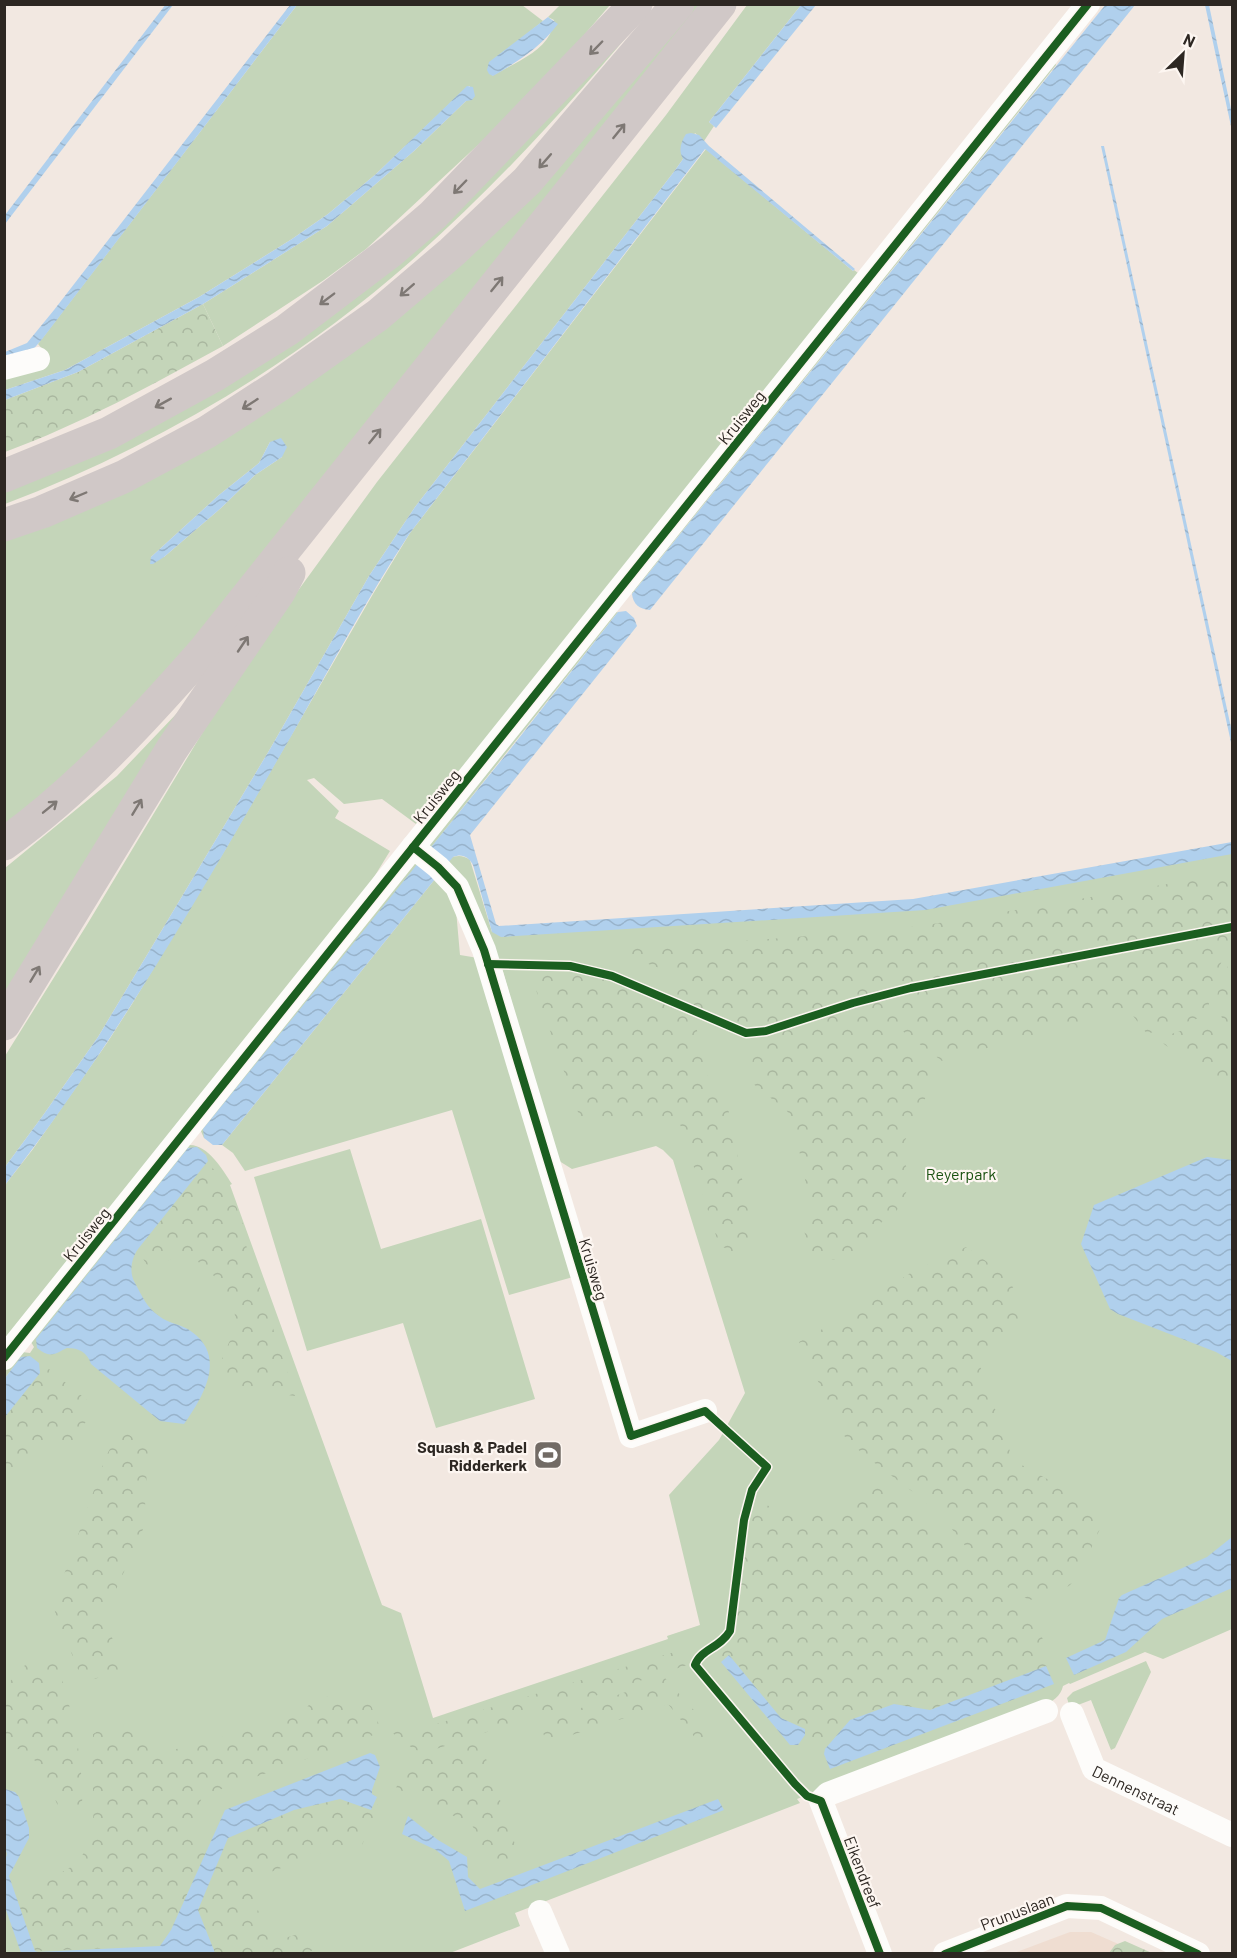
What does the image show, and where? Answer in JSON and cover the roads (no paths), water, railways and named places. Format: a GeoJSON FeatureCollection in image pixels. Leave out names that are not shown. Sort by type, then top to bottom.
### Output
{"type":"FeatureCollection","features":[{"type":"Feature","properties":{"kind":"highway"},"geometry":{"type":"LineString","coordinates":[[4,476],[109,433],[215,375],[286,330],[391,251],[433,215],[636,4]]}},
{"type":"Feature","properties":{"kind":"highway"},"geometry":{"type":"LineString","coordinates":[[4,525],[42,512],[123,477],[207,432],[278,386],[378,315],[452,252],[527,181],[678,4]]}},
{"type":"Feature","properties":{"kind":"highway"},"geometry":{"type":"LineString","coordinates":[[4,844],[75,787],[137,727],[203,652],[720,4]]}},
{"type":"Feature","properties":{"kind":"highway"},"geometry":{"type":"LineString","coordinates":[[4,1024],[172,749],[279,592],[339,482]]}},
{"type":"Feature","properties":{"kind":"street","name":"Kruisweg"},"geometry":{"type":"LineString","coordinates":[[4,1358],[426,857],[1088,4]]}},
{"type":"Feature","properties":{"kind":"street"},"geometry":{"type":"LineString","coordinates":[[4,368],[38,359]]}},
{"type":"Feature","properties":{"kind":"street","name":"Kruisweg"},"geometry":{"type":"LineString","coordinates":[[426,857],[457,887],[484,950],[631,1436],[705,1411]]}},
{"type":"Feature","properties":{"kind":"street","name":"Eikendreef"},"geometry":{"type":"LineString","coordinates":[[880,1953],[821,1801],[828,1794],[1046,1711]]}},
{"type":"Feature","properties":{"kind":"street","name":"Dennenstraat"},"geometry":{"type":"LineString","coordinates":[[1072,1714],[1094,1769],[1233,1835]]}},
{"type":"Feature","properties":{"kind":"street","name":"Prunuslaan"},"geometry":{"type":"LineString","coordinates":[[945,1953],[1067,1906],[1101,1908],[1198,1953]]}},
{"type":"Feature","properties":{"kind":"street"},"geometry":{"type":"LineString","coordinates":[[540,1912],[558,1953]]}},
{"type":"Feature","properties":{"kind":"water"},"geometry":{"type":"Polygon","coordinates":[[[166,4],[173,5],[5,224],[5,215],[166,4]]]}},
{"type":"Feature","properties":{"kind":"water"},"geometry":{"type":"Polygon","coordinates":[[[1106,4],[1135,5],[650,610],[637,605],[632,594],[1106,4]]]}},
{"type":"Feature","properties":{"kind":"water"},"geometry":{"type":"Polygon","coordinates":[[[290,5],[297,5],[43,338],[31,352],[5,359],[5,352],[27,343],[54,310],[290,5]]]}},
{"type":"Feature","properties":{"kind":"water"},"geometry":{"type":"Polygon","coordinates":[[[801,5],[816,5],[716,128],[709,122],[801,5]]]}},
{"type":"Feature","properties":{"kind":"water"},"geometry":{"type":"Polygon","coordinates":[[[1205,5],[1209,5],[1232,114],[1232,131],[1205,5]]]}},
{"type":"Feature","properties":{"kind":"water"},"geometry":{"type":"Polygon","coordinates":[[[548,17],[558,24],[544,40],[511,65],[493,76],[489,74],[487,70],[489,62],[548,17]]]}},
{"type":"Feature","properties":{"kind":"water"},"geometry":{"type":"Polygon","coordinates":[[[467,86],[473,87],[475,96],[472,100],[466,101],[414,151],[327,226],[203,304],[78,372],[5,400],[5,390],[65,370],[199,297],[292,239],[328,214],[376,174],[467,86]]]}},
{"type":"Feature","properties":{"kind":"water"},"geometry":{"type":"Polygon","coordinates":[[[686,134],[699,135],[709,146],[855,269],[853,271],[705,149],[410,533],[364,607],[226,849],[157,964],[84,1077],[5,1185],[5,1167],[98,1037],[270,749],[369,576],[415,507],[673,173],[683,159],[680,149],[683,140],[686,134]]]}},
{"type":"Feature","properties":{"kind":"water"},"geometry":{"type":"Polygon","coordinates":[[[1101,146],[1104,146],[1232,732],[1232,747],[1101,146]]]}},
{"type":"Feature","properties":{"kind":"water"},"geometry":{"type":"Polygon","coordinates":[[[281,438],[287,447],[282,457],[255,475],[164,557],[150,564],[151,557],[219,495],[259,463],[270,442],[281,438]]]}},
{"type":"Feature","properties":{"kind":"water"},"geometry":{"type":"Polygon","coordinates":[[[626,611],[634,618],[637,626],[470,835],[496,924],[499,926],[913,899],[1232,842],[1232,854],[925,910],[501,937],[492,932],[473,865],[465,856],[459,855],[453,857],[435,879],[222,1145],[213,1145],[204,1138],[203,1129],[508,752],[618,612],[626,611]]]}},
{"type":"Feature","properties":{"kind":"water"},"geometry":{"type":"Polygon","coordinates":[[[197,1147],[206,1155],[208,1161],[138,1249],[132,1266],[133,1279],[151,1309],[163,1319],[192,1332],[202,1342],[208,1353],[210,1365],[204,1390],[184,1424],[160,1421],[91,1364],[82,1352],[67,1348],[55,1354],[45,1353],[37,1348],[36,1339],[188,1148],[197,1147]]]}},
{"type":"Feature","properties":{"kind":"water"},"geometry":{"type":"Polygon","coordinates":[[[1207,1157],[1232,1160],[1232,1361],[1216,1352],[1110,1309],[1081,1244],[1094,1205],[1207,1157]]]}},
{"type":"Feature","properties":{"kind":"water"},"geometry":{"type":"Polygon","coordinates":[[[30,1356],[39,1363],[40,1373],[5,1417],[5,1378],[21,1357],[30,1356]]]}},
{"type":"Feature","properties":{"kind":"water"},"geometry":{"type":"Polygon","coordinates":[[[1232,1537],[1232,1588],[1162,1619],[1126,1652],[1074,1675],[1066,1658],[1105,1640],[1122,1595],[1207,1557],[1232,1537]]]}},
{"type":"Feature","properties":{"kind":"water"},"geometry":{"type":"Polygon","coordinates":[[[729,1655],[781,1718],[805,1729],[805,1735],[798,1745],[790,1745],[721,1662],[729,1655]]]}},
{"type":"Feature","properties":{"kind":"water"},"geometry":{"type":"Polygon","coordinates":[[[1046,1666],[1054,1684],[830,1769],[824,1754],[825,1749],[850,1720],[894,1704],[930,1710],[1046,1666]]]}},
{"type":"Feature","properties":{"kind":"water"},"geometry":{"type":"Polygon","coordinates":[[[370,1753],[375,1755],[380,1767],[372,1790],[372,1794],[377,1797],[371,1810],[340,1799],[294,1810],[228,1838],[198,1910],[215,1953],[21,1953],[5,1907],[7,1854],[4,1845],[5,1789],[15,1792],[19,1797],[29,1828],[29,1838],[9,1876],[35,1951],[160,1946],[171,1930],[225,1810],[370,1753]]]}},
{"type":"Feature","properties":{"kind":"water"},"geometry":{"type":"Polygon","coordinates":[[[718,1799],[724,1810],[465,1911],[449,1861],[436,1850],[402,1834],[408,1816],[438,1840],[467,1857],[468,1877],[480,1889],[718,1799]]]}},
{"type":"Feature","properties":{"kind":"place","name":"Squash & Padel Ridderkerk"},"geometry":{"type":"Point","coordinates":[548,1455]}},
{"type":"Feature","properties":{"kind":"park label","name":"Reyerpark"},"geometry":{"type":"Point","coordinates":[961,1173]}}]}
